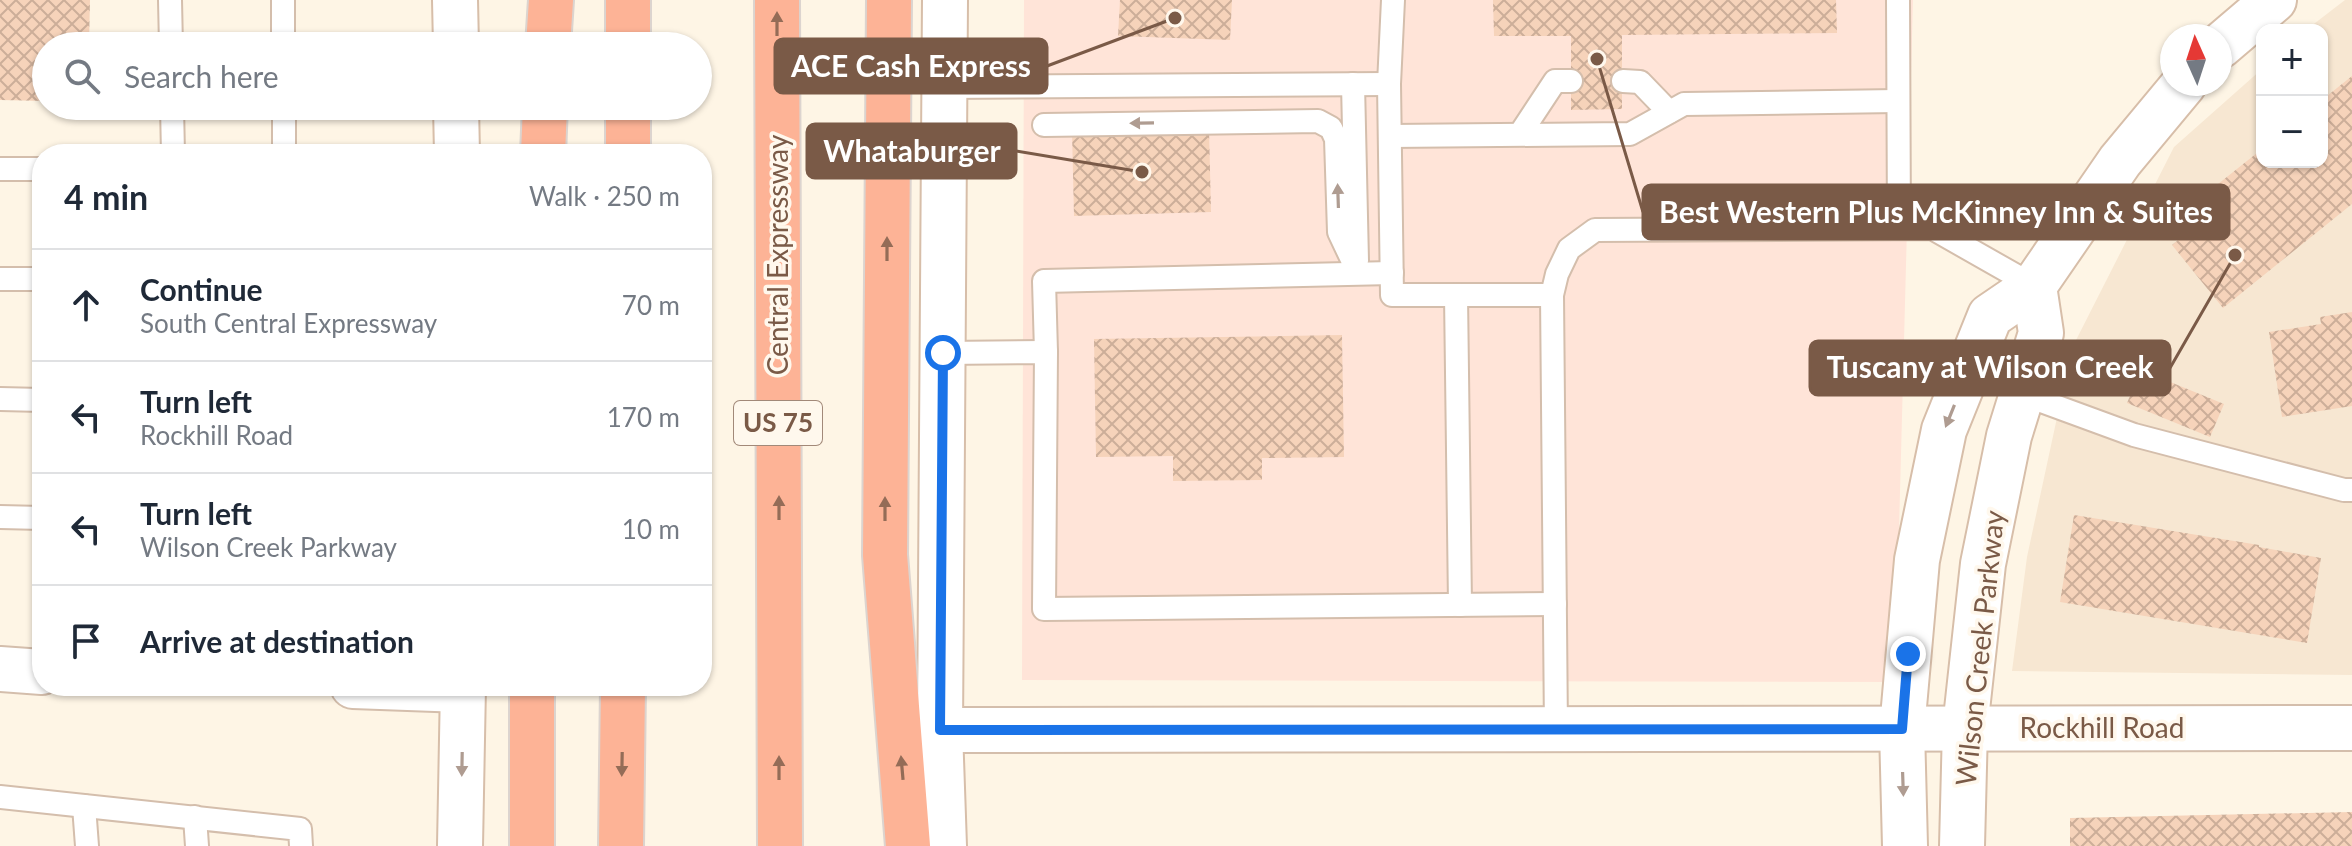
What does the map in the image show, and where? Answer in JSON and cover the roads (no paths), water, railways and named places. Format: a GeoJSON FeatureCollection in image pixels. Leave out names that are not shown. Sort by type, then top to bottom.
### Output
{"type":"FeatureCollection","features":[{"type":"Feature","properties":{"kind":"highway"},"geometry":{"type":"LineString","coordinates":[[549,32],[551,0]]}},
{"type":"Feature","properties":{"kind":"highway"},"geometry":{"type":"LineString","coordinates":[[628,0],[628,32]]}},
{"type":"Feature","properties":{"kind":"highway","name":"Central Expressway"},"geometry":{"type":"LineString","coordinates":[[777,0],[780,846]]}},
{"type":"Feature","properties":{"kind":"highway"},"geometry":{"type":"LineString","coordinates":[[889,0],[885,555],[908,846]]}},
{"type":"Feature","properties":{"kind":"highway"},"geometry":{"type":"LineString","coordinates":[[543,144],[544,120]]}},
{"type":"Feature","properties":{"kind":"highway"},"geometry":{"type":"LineString","coordinates":[[628,120],[628,144]]}},
{"type":"Feature","properties":{"kind":"highway"},"geometry":{"type":"LineString","coordinates":[[532,696],[532,846]]}},
{"type":"Feature","properties":{"kind":"highway"},"geometry":{"type":"LineString","coordinates":[[621,846],[623,696]]}},
{"type":"Feature","properties":{"kind":"main road"},"geometry":{"type":"LineString","coordinates":[[455,0],[456,32]]}},
{"type":"Feature","properties":{"kind":"main road"},"geometry":{"type":"LineString","coordinates":[[944,846],[940,730],[945,0]]}},
{"type":"Feature","properties":{"kind":"main road"},"geometry":{"type":"LineString","coordinates":[[2232,36],[2274,0]]}},
{"type":"Feature","properties":{"kind":"main road"},"geometry":{"type":"LineString","coordinates":[[1905,846],[1902,729],[1917,560],[1944,430],[1990,316],[2034,286],[2120,161],[2174,96]]}},
{"type":"Feature","properties":{"kind":"main road"},"geometry":{"type":"LineString","coordinates":[[456,120],[457,144]]}},
{"type":"Feature","properties":{"kind":"main road","name":"Wilson Creek Parkway"},"geometry":{"type":"LineString","coordinates":[[1962,846],[1965,728],[1983,564],[2009,436],[2041,333],[2034,286]]}},
{"type":"Feature","properties":{"kind":"main road"},"geometry":{"type":"LineString","coordinates":[[0,669],[32,671]]}},
{"type":"Feature","properties":{"kind":"main road"},"geometry":{"type":"LineString","coordinates":[[460,846],[463,696]]}},
{"type":"Feature","properties":{"kind":"main road","name":"Rockhill Road"},"geometry":{"type":"LineString","coordinates":[[940,730],[2352,728]]}},
{"type":"Feature","properties":{"kind":"lane"},"geometry":{"type":"LineString","coordinates":[[170,0],[171,32]]}},
{"type":"Feature","properties":{"kind":"lane"},"geometry":{"type":"LineString","coordinates":[[283,0],[283,32]]}},
{"type":"Feature","properties":{"kind":"lane"},"geometry":{"type":"LineString","coordinates":[[1393,0],[1389,84],[1392,295],[1552,295]]}},
{"type":"Feature","properties":{"kind":"lane"},"geometry":{"type":"LineString","coordinates":[[1898,0],[1899,228]]}},
{"type":"Feature","properties":{"kind":"lane"},"geometry":{"type":"LineString","coordinates":[[1520,134],[1555,81],[1571,81]]}},
{"type":"Feature","properties":{"kind":"lane"},"geometry":{"type":"LineString","coordinates":[[1623,81],[1640,82],[1669,112]]}},
{"type":"Feature","properties":{"kind":"lane"},"geometry":{"type":"LineString","coordinates":[[1353,84],[1357,272]]}},
{"type":"Feature","properties":{"kind":"lane"},"geometry":{"type":"LineString","coordinates":[[945,87],[1389,84]]}},
{"type":"Feature","properties":{"kind":"lane"},"geometry":{"type":"LineString","coordinates":[[1390,136],[1630,134],[1684,104],[1897,101]]}},
{"type":"Feature","properties":{"kind":"lane"},"geometry":{"type":"LineString","coordinates":[[172,120],[173,144]]}},
{"type":"Feature","properties":{"kind":"lane"},"geometry":{"type":"LineString","coordinates":[[284,120],[284,144]]}},
{"type":"Feature","properties":{"kind":"lane"},"geometry":{"type":"LineString","coordinates":[[1044,125],[1318,121],[1331,128],[1336,139],[1339,232],[1357,272]]}},
{"type":"Feature","properties":{"kind":"lane"},"geometry":{"type":"LineString","coordinates":[[0,169],[32,169]]}},
{"type":"Feature","properties":{"kind":"lane"},"geometry":{"type":"LineString","coordinates":[[1556,730],[1552,295],[1557,274],[1569,249],[1595,230],[1932,228],[2034,286]]}},
{"type":"Feature","properties":{"kind":"lane"},"geometry":{"type":"LineString","coordinates":[[1392,273],[1044,281],[1044,609],[1555,604]]}},
{"type":"Feature","properties":{"kind":"lane"},"geometry":{"type":"LineString","coordinates":[[0,279],[32,279]]}},
{"type":"Feature","properties":{"kind":"lane"},"geometry":{"type":"LineString","coordinates":[[1456,295],[1460,605]]}},
{"type":"Feature","properties":{"kind":"lane"},"geometry":{"type":"LineString","coordinates":[[943,353],[1046,352]]}},
{"type":"Feature","properties":{"kind":"lane"},"geometry":{"type":"LineString","coordinates":[[2022,394],[2134,435],[2352,490]]}},
{"type":"Feature","properties":{"kind":"lane"},"geometry":{"type":"LineString","coordinates":[[0,399],[32,400]]}},
{"type":"Feature","properties":{"kind":"lane"},"geometry":{"type":"LineString","coordinates":[[0,517],[32,518]]}},
{"type":"Feature","properties":{"kind":"lane"},"geometry":{"type":"LineString","coordinates":[[0,797],[300,829],[301,846]]}},
{"type":"Feature","properties":{"kind":"lane"},"geometry":{"type":"LineString","coordinates":[[84,806],[87,846]]}},
{"type":"Feature","properties":{"kind":"lane"},"geometry":{"type":"LineString","coordinates":[[195,817],[197,846]]}},
{"type":"Feature","properties":{"kind":"place","name":"ACE Cash Express"},"geometry":{"type":"Point","coordinates":[1175,18]}},
{"type":"Feature","properties":{"kind":"place","name":"Best Western Plus McKinney Inn & Suites"},"geometry":{"type":"Point","coordinates":[1597,59]}},
{"type":"Feature","properties":{"kind":"place","name":"Whataburger"},"geometry":{"type":"Point","coordinates":[1142,172]}},
{"type":"Feature","properties":{"kind":"place","name":"Tuscany at Wilson Creek"},"geometry":{"type":"Point","coordinates":[2235,255]}}]}
